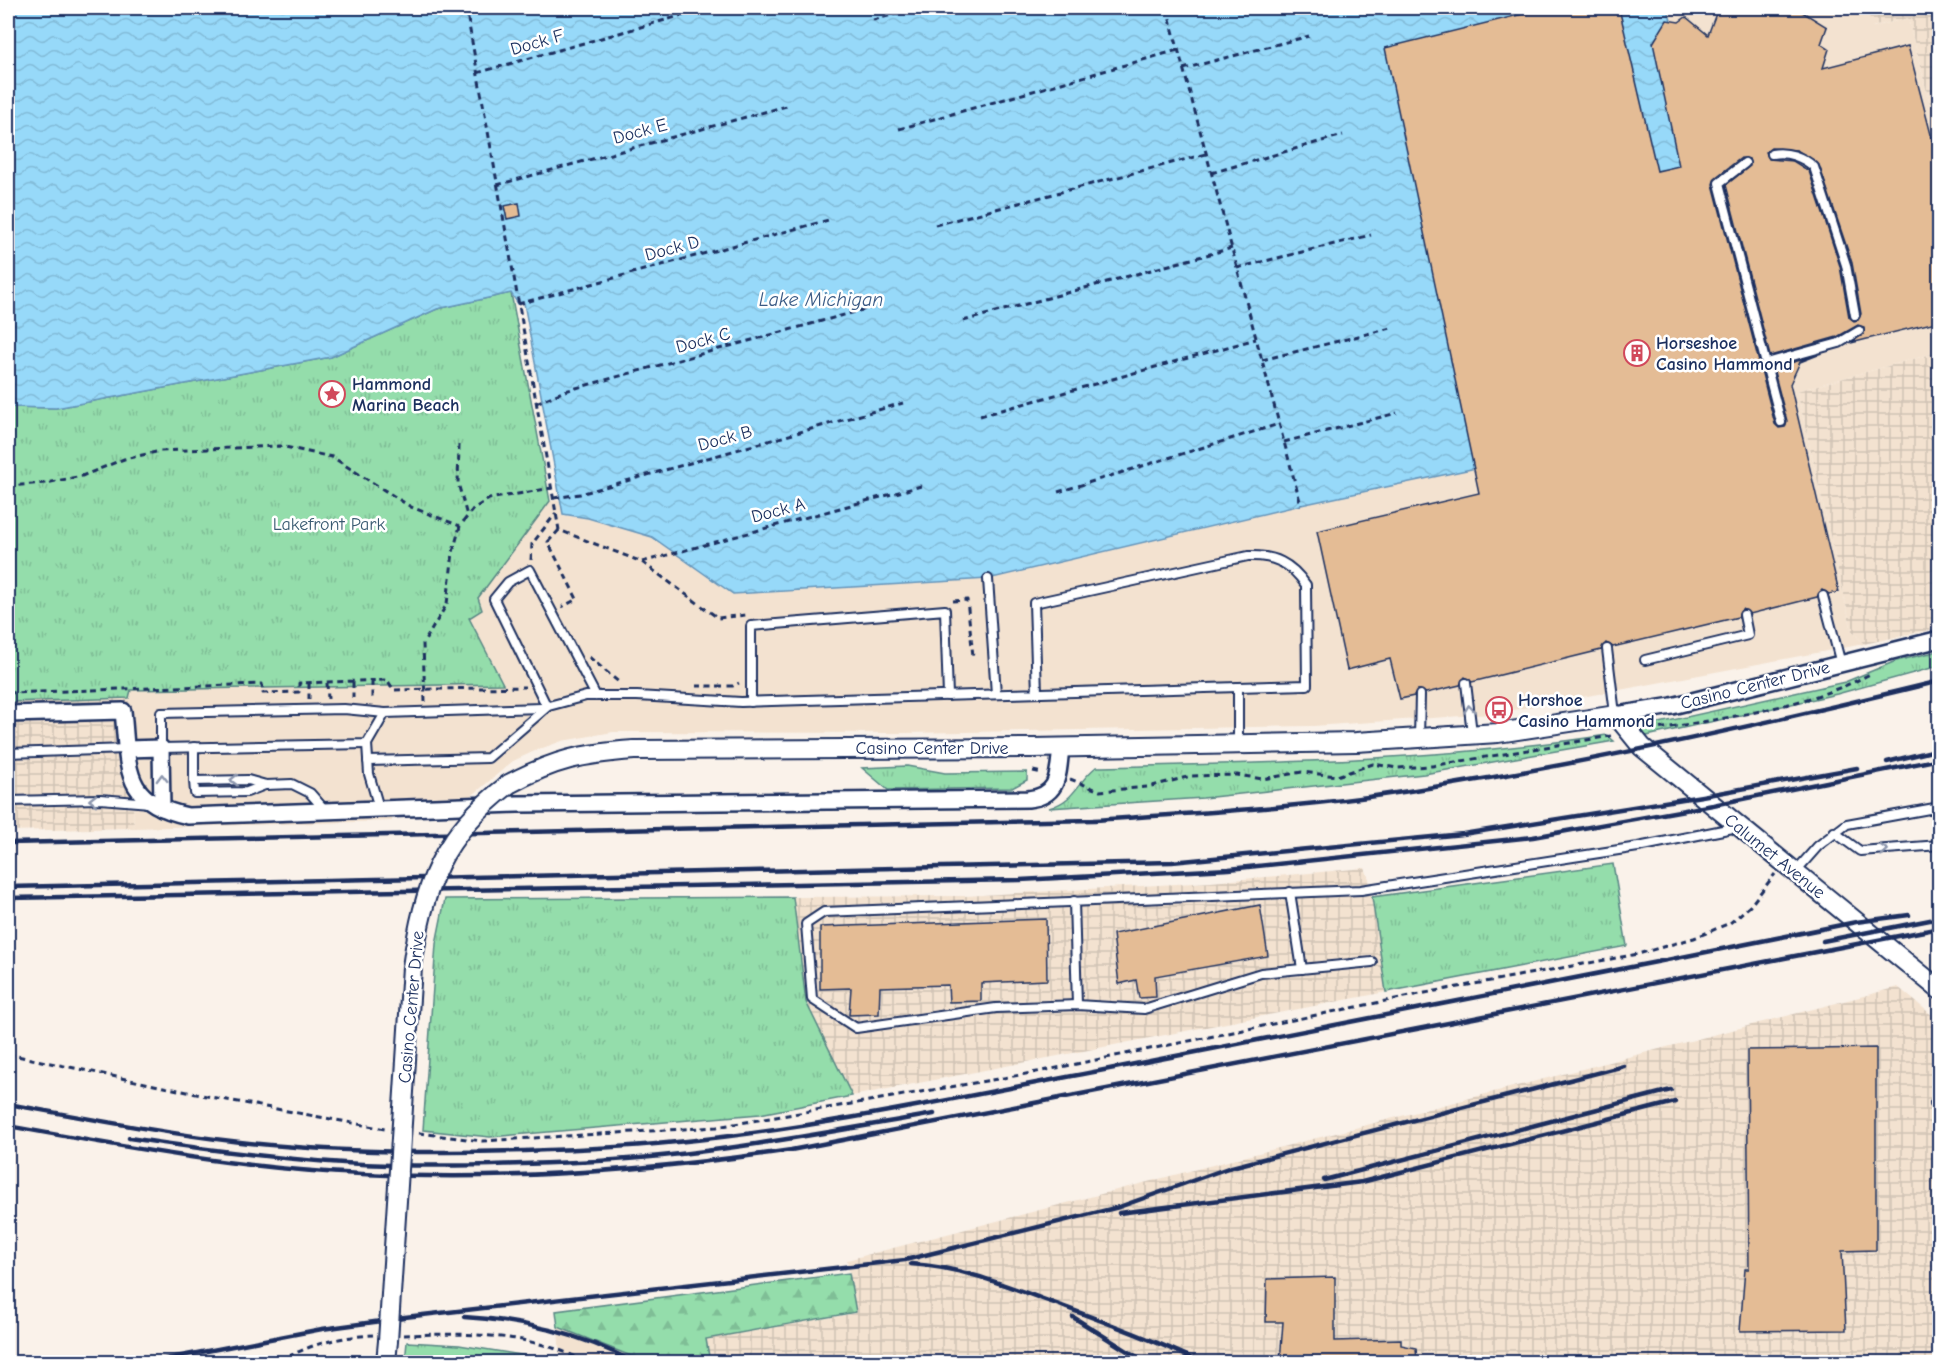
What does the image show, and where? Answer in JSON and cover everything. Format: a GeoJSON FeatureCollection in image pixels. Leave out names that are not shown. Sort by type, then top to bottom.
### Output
{"type":"FeatureCollection","features":[{"type":"Feature","properties":{"kind":"street","name":"Casino Center Drive"},"geometry":{"type":"LineString","coordinates":[[386,1362],[412,967],[419,915],[440,861],[467,822],[487,801],[509,784],[549,764],[582,754],[634,750],[1238,744],[1472,735],[1672,705],[1940,639]]}},
{"type":"Feature","properties":{"kind":"street"},"geometry":{"type":"LineString","coordinates":[[8,714],[123,711],[130,777],[143,795],[157,805],[188,816],[324,809],[1028,799],[1046,795],[1053,790],[1057,782],[1060,747]]}},
{"type":"Feature","properties":{"kind":"street","name":"Calumet Avenue"},"geometry":{"type":"LineString","coordinates":[[1616,715],[1642,747],[1938,987]]}},
{"type":"Feature","properties":{"kind":"street"},"geometry":{"type":"LineString","coordinates":[[127,749],[161,748],[157,805]]}},
{"type":"Feature","properties":{"kind":"lane"},"geometry":{"type":"LineString","coordinates":[[1772,154],[1792,155],[1807,160],[1814,166],[1846,265],[1855,315]]}},
{"type":"Feature","properties":{"kind":"lane"},"geometry":{"type":"LineString","coordinates":[[1745,163],[1719,183],[1781,422]]}},
{"type":"Feature","properties":{"kind":"lane"},"geometry":{"type":"LineString","coordinates":[[1767,363],[1839,343],[1858,331]]}},
{"type":"Feature","properties":{"kind":"lane"},"geometry":{"type":"LineString","coordinates":[[368,744],[161,748],[161,713],[328,709],[386,713],[547,707],[596,696],[751,702],[1307,685],[1306,585],[1290,566],[1272,557],[1248,556],[1229,558],[1034,603],[1037,693]]}},
{"type":"Feature","properties":{"kind":"lane"},"geometry":{"type":"LineString","coordinates":[[547,707],[494,599],[508,582],[530,570],[596,696]]}},
{"type":"Feature","properties":{"kind":"lane"},"geometry":{"type":"LineString","coordinates":[[988,579],[996,694]]}},
{"type":"Feature","properties":{"kind":"lane"},"geometry":{"type":"LineString","coordinates":[[1823,596],[1841,664]]}},
{"type":"Feature","properties":{"kind":"lane"},"geometry":{"type":"LineString","coordinates":[[751,702],[752,626],[945,610],[948,696]]}},
{"type":"Feature","properties":{"kind":"lane"},"geometry":{"type":"LineString","coordinates":[[1645,660],[1748,635],[1744,615]]}},
{"type":"Feature","properties":{"kind":"lane"},"geometry":{"type":"LineString","coordinates":[[1607,649],[1616,715]]}},
{"type":"Feature","properties":{"kind":"lane"},"geometry":{"type":"LineString","coordinates":[[1466,683],[1472,735]]}},
{"type":"Feature","properties":{"kind":"lane"},"geometry":{"type":"LineString","coordinates":[[1238,687],[1238,744]]}},
{"type":"Feature","properties":{"kind":"lane"},"geometry":{"type":"LineString","coordinates":[[1419,738],[1420,695]]}},
{"type":"Feature","properties":{"kind":"lane"},"geometry":{"type":"LineString","coordinates":[[368,761],[488,758],[547,707]]}},
{"type":"Feature","properties":{"kind":"lane"},"geometry":{"type":"LineString","coordinates":[[379,808],[370,781],[368,744],[386,713]]}},
{"type":"Feature","properties":{"kind":"lane"},"geometry":{"type":"LineString","coordinates":[[194,747],[195,793],[247,792],[266,785]]}},
{"type":"Feature","properties":{"kind":"lane"},"geometry":{"type":"LineString","coordinates":[[8,753],[127,749]]}},
{"type":"Feature","properties":{"kind":"lane"},"geometry":{"type":"LineString","coordinates":[[195,781],[248,780],[266,785],[292,784],[301,787],[324,809]]}},
{"type":"Feature","properties":{"kind":"lane"},"geometry":{"type":"LineString","coordinates":[[8,801],[100,799],[157,805]]}},
{"type":"Feature","properties":{"kind":"lane"},"geometry":{"type":"LineString","coordinates":[[1790,868],[1846,824],[1940,807]]}},
{"type":"Feature","properties":{"kind":"lane"},"geometry":{"type":"LineString","coordinates":[[1372,962],[1261,974],[1144,1010],[1077,1005],[996,1008],[856,1028],[812,999],[806,924],[824,912],[1361,890],[1638,847],[1740,827]]}},
{"type":"Feature","properties":{"kind":"lane"},"geometry":{"type":"LineString","coordinates":[[1834,832],[1860,851],[1940,844]]}},
{"type":"Feature","properties":{"kind":"lane"},"geometry":{"type":"LineString","coordinates":[[1290,892],[1302,969]]}},
{"type":"Feature","properties":{"kind":"lane"},"geometry":{"type":"LineString","coordinates":[[1074,901],[1077,1005]]}},
{"type":"Feature","properties":{"kind":"path"},"geometry":{"type":"LineString","coordinates":[[466,8],[559,530]]}},
{"type":"Feature","properties":{"kind":"path","name":"Dock F"},"geometry":{"type":"LineString","coordinates":[[477,73],[708,8]]}},
{"type":"Feature","properties":{"kind":"path"},"geometry":{"type":"LineString","coordinates":[[873,20],[919,8]]}},
{"type":"Feature","properties":{"kind":"path"},"geometry":{"type":"LineString","coordinates":[[1167,8],[1301,505]]}},
{"type":"Feature","properties":{"kind":"path"},"geometry":{"type":"LineString","coordinates":[[1183,69],[1309,36]]}},
{"type":"Feature","properties":{"kind":"path"},"geometry":{"type":"LineString","coordinates":[[899,129],[1178,50]]}},
{"type":"Feature","properties":{"kind":"path","name":"Dock E"},"geometry":{"type":"LineString","coordinates":[[497,185],[790,105]]}},
{"type":"Feature","properties":{"kind":"path"},"geometry":{"type":"LineString","coordinates":[[1211,173],[1343,135]]}},
{"type":"Feature","properties":{"kind":"path"},"geometry":{"type":"LineString","coordinates":[[935,225],[1206,154]]}},
{"type":"Feature","properties":{"kind":"path","name":"Dock D"},"geometry":{"type":"LineString","coordinates":[[518,304],[832,219]]}},
{"type":"Feature","properties":{"kind":"path"},"geometry":{"type":"LineString","coordinates":[[1237,268],[1371,235]]}},
{"type":"Feature","properties":{"kind":"path"},"geometry":{"type":"LineString","coordinates":[[963,321],[1232,248]]}},
{"type":"Feature","properties":{"kind":"path","name":"Dock C"},"geometry":{"type":"LineString","coordinates":[[536,403],[566,391],[877,306]]}},
{"type":"Feature","properties":{"kind":"path"},"geometry":{"type":"LineString","coordinates":[[1262,360],[1391,328]]}},
{"type":"Feature","properties":{"kind":"path"},"geometry":{"type":"LineString","coordinates":[[980,416],[1256,339]]}},
{"type":"Feature","properties":{"kind":"path","name":"Dock B"},"geometry":{"type":"LineString","coordinates":[[554,498],[580,494],[903,403]]}},
{"type":"Feature","properties":{"kind":"path"},"geometry":{"type":"LineString","coordinates":[[1284,442],[1398,413]]}},
{"type":"Feature","properties":{"kind":"path"},"geometry":{"type":"LineString","coordinates":[[1058,492],[1279,424]]}},
{"type":"Feature","properties":{"kind":"path"},"geometry":{"type":"LineString","coordinates":[[459,445],[458,483],[467,516]]}},
{"type":"Feature","properties":{"kind":"path"},"geometry":{"type":"LineString","coordinates":[[8,486],[46,483],[82,476],[124,459],[161,451],[280,446],[332,457],[411,507],[460,526]]}},
{"type":"Feature","properties":{"kind":"path","name":"Dock A"},"geometry":{"type":"LineString","coordinates":[[642,562],[921,486]]}},
{"type":"Feature","properties":{"kind":"path"},"geometry":{"type":"LineString","coordinates":[[426,711],[423,644],[447,604],[453,552],[460,526],[481,503],[496,497],[528,494],[552,488]]}},
{"type":"Feature","properties":{"kind":"path"},"geometry":{"type":"LineString","coordinates":[[530,570],[532,544],[556,513]]}},
{"type":"Feature","properties":{"kind":"path"},"geometry":{"type":"LineString","coordinates":[[559,530],[642,562],[718,618],[753,615]]}},
{"type":"Feature","properties":{"kind":"path"},"geometry":{"type":"LineString","coordinates":[[559,530],[548,542],[577,599],[562,607],[566,616]]}},
{"type":"Feature","properties":{"kind":"path"},"geometry":{"type":"LineString","coordinates":[[944,602],[968,600],[973,656]]}},
{"type":"Feature","properties":{"kind":"path"},"geometry":{"type":"LineString","coordinates":[[741,616],[741,627]]}},
{"type":"Feature","properties":{"kind":"path"},"geometry":{"type":"LineString","coordinates":[[585,653],[622,685]]}},
{"type":"Feature","properties":{"kind":"path"},"geometry":{"type":"LineString","coordinates":[[1645,730],[1756,710],[1843,689],[1878,670]]}},
{"type":"Feature","properties":{"kind":"path"},"geometry":{"type":"LineString","coordinates":[[8,693],[262,684],[262,693],[298,692],[298,683],[387,680],[394,690],[537,687]]}},
{"type":"Feature","properties":{"kind":"path"},"geometry":{"type":"LineString","coordinates":[[372,681],[372,711]]}},
{"type":"Feature","properties":{"kind":"path"},"geometry":{"type":"LineString","coordinates":[[689,686],[733,686],[740,681]]}},
{"type":"Feature","properties":{"kind":"path"},"geometry":{"type":"LineString","coordinates":[[353,682],[353,710]]}},
{"type":"Feature","properties":{"kind":"path"},"geometry":{"type":"LineString","coordinates":[[327,683],[328,709]]}},
{"type":"Feature","properties":{"kind":"path"},"geometry":{"type":"LineString","coordinates":[[1079,782],[1100,791],[1148,787],[1191,776],[1237,775],[1263,779],[1302,772],[1337,776],[1372,764],[1397,768],[1432,766],[1608,737]]}},
{"type":"Feature","properties":{"kind":"path"},"geometry":{"type":"LineString","coordinates":[[411,1132],[482,1141],[717,1127],[1032,1073],[1425,993],[1638,954],[1672,945],[1730,923],[1790,868]]}},
{"type":"Feature","properties":{"kind":"path"},"geometry":{"type":"LineString","coordinates":[[8,1054],[211,1097],[388,1129]]}},
{"type":"Feature","properties":{"kind":"path"},"geometry":{"type":"LineString","coordinates":[[279,1362],[303,1348],[343,1336],[489,1335],[540,1345],[586,1362]]}},
{"type":"Feature","properties":{"kind":"shaded area"},"geometry":{"type":"Polygon","coordinates":[[[1668,8],[1696,8],[1713,15],[1718,8],[1867,8],[1873,27],[1908,18],[1939,139],[1939,352],[1797,391],[1852,631],[1864,644],[1492,714],[1313,726],[903,733],[613,732],[562,741],[513,761],[468,799],[393,800],[392,821],[134,828],[129,698],[131,690],[502,684],[468,618],[478,598],[550,501],[560,500],[563,515],[588,518],[652,537],[733,594],[988,579],[1301,505],[1476,468],[1759,392],[1668,8]]]}},
{"type":"Feature","properties":{"kind":"shaded area"},"geometry":{"type":"Polygon","coordinates":[[[1867,8],[1939,8],[1939,139],[1908,18],[1872,27],[1867,8]]]}},
{"type":"Feature","properties":{"kind":"shaded area"},"geometry":{"type":"Polygon","coordinates":[[[1939,352],[1939,628],[1864,644],[1852,631],[1797,391],[1939,352]]]}},
{"type":"Feature","properties":{"kind":"shaded area"},"geometry":{"type":"Polygon","coordinates":[[[129,698],[134,828],[8,831],[8,702],[129,698]]]}},
{"type":"Feature","properties":{"kind":"shaded area"},"geometry":{"type":"Polygon","coordinates":[[[1365,868],[1369,879],[1386,992],[852,1096],[806,1001],[793,897],[965,896],[1211,882],[1365,868]]]}},
{"type":"Feature","properties":{"kind":"shaded area"},"geometry":{"type":"Polygon","coordinates":[[[1898,987],[1939,1021],[1939,1362],[710,1362],[706,1339],[856,1313],[847,1260],[1898,987]]]}},
{"type":"Feature","properties":{"kind":"shaded area"},"geometry":{"type":"Polygon","coordinates":[[[558,1327],[612,1347],[646,1362],[560,1362],[558,1327]]]}},
{"type":"Feature","properties":{"kind":"green space","name":"Lakefront Park"},"geometry":{"type":"Polygon","coordinates":[[[511,293],[550,501],[478,598],[482,610],[469,618],[503,684],[131,690],[129,698],[8,702],[8,407],[56,408],[331,357],[437,309],[511,293]]]}},
{"type":"Feature","properties":{"kind":"green space"},"geometry":{"type":"Polygon","coordinates":[[[1939,651],[1939,666],[1837,694],[1642,737],[1641,727],[1845,682],[1896,661],[1939,651]]]}},
{"type":"Feature","properties":{"kind":"green space"},"geometry":{"type":"Polygon","coordinates":[[[1607,735],[1614,741],[1424,774],[1203,798],[1049,808],[1058,805],[1070,796],[1096,767],[1288,762],[1416,755],[1543,744],[1607,735]]]}},
{"type":"Feature","properties":{"kind":"green space"},"geometry":{"type":"Polygon","coordinates":[[[907,766],[945,773],[1027,772],[1027,780],[1012,788],[888,790],[862,768],[907,766]]]}},
{"type":"Feature","properties":{"kind":"green space"},"geometry":{"type":"Polygon","coordinates":[[[1613,864],[1627,946],[1386,992],[1372,897],[1613,864]]]}},
{"type":"Feature","properties":{"kind":"green space"},"geometry":{"type":"Polygon","coordinates":[[[793,897],[806,1002],[852,1096],[760,1114],[490,1137],[423,1130],[436,944],[445,899],[793,897]]]}},
{"type":"Feature","properties":{"kind":"green space"},"geometry":{"type":"Polygon","coordinates":[[[849,1273],[856,1312],[706,1339],[710,1362],[646,1362],[558,1327],[556,1311],[849,1273]]]}},
{"type":"Feature","properties":{"kind":"green space"},"geometry":{"type":"Polygon","coordinates":[[[407,1342],[459,1345],[540,1358],[496,1362],[405,1362],[407,1342]]]}},
{"type":"Feature","properties":{"kind":"water","name":"Lake Michigan"},"geometry":{"type":"Polygon","coordinates":[[[8,8],[1668,8],[1759,393],[1476,468],[1301,505],[988,579],[733,594],[652,537],[588,518],[563,514],[524,303],[518,304],[511,293],[437,309],[331,357],[56,408],[8,407],[8,8]]]}},
{"type":"Feature","properties":{"kind":"building","name":"Horseshoe Casino Hammond"},"geometry":{"type":"Polygon","coordinates":[[[1547,8],[1619,8],[1657,171],[1679,166],[1653,43],[1667,20],[1679,22],[1686,17],[1708,35],[1718,8],[1796,8],[1827,27],[1821,44],[1829,49],[1823,68],[1908,46],[1940,169],[1940,321],[1851,343],[1864,333],[1864,327],[1858,325],[1837,337],[1770,356],[1726,185],[1750,166],[1749,159],[1741,158],[1715,178],[1713,184],[1775,424],[1779,428],[1785,427],[1787,421],[1773,368],[1818,355],[1800,362],[1790,384],[1839,592],[1829,594],[1822,590],[1817,597],[1750,614],[1742,609],[1738,617],[1613,647],[1606,643],[1601,650],[1472,682],[1465,677],[1460,685],[1426,693],[1418,690],[1414,696],[1400,699],[1390,659],[1347,670],[1317,531],[1479,493],[1385,48],[1547,8]],[[1771,148],[1766,152],[1769,159],[1793,161],[1809,171],[1840,266],[1849,317],[1854,321],[1858,320],[1861,314],[1852,263],[1819,165],[1797,150],[1771,148]]]}},
{"type":"Feature","properties":{"kind":"building"},"geometry":{"type":"Polygon","coordinates":[[[519,203],[521,216],[507,219],[504,206],[519,203]]]}},
{"type":"Feature","properties":{"kind":"building"},"geometry":{"type":"Polygon","coordinates":[[[1260,905],[1268,956],[1155,976],[1156,997],[1139,998],[1136,980],[1119,984],[1113,934],[1260,905]]]}},
{"type":"Feature","properties":{"kind":"building"},"geometry":{"type":"Polygon","coordinates":[[[1046,919],[1047,980],[981,983],[981,1001],[949,1002],[948,985],[880,987],[879,1014],[849,1015],[851,988],[820,989],[820,927],[1046,919]]]}},
{"type":"Feature","properties":{"kind":"building"},"geometry":{"type":"Polygon","coordinates":[[[1876,1048],[1876,1250],[1842,1251],[1846,1330],[1740,1331],[1745,1269],[1749,1269],[1747,1050],[1876,1048]]]}},
{"type":"Feature","properties":{"kind":"building"},"geometry":{"type":"Polygon","coordinates":[[[1335,1277],[1335,1341],[1401,1339],[1401,1345],[1416,1348],[1417,1362],[1280,1362],[1283,1322],[1266,1322],[1267,1279],[1335,1277]]]}},
{"type":"Feature","properties":{"kind":"railway"},"geometry":{"type":"LineString","coordinates":[[8,843],[1093,820],[1265,808],[1368,797],[1584,761],[1727,731],[1940,681]]}},
{"type":"Feature","properties":{"kind":"railway"},"geometry":{"type":"LineString","coordinates":[[1887,762],[1940,749]]}},
{"type":"Feature","properties":{"kind":"railway"},"geometry":{"type":"LineString","coordinates":[[8,898],[1020,880],[1229,869],[1533,837],[1713,805],[1940,759]]}},
{"type":"Feature","properties":{"kind":"railway"},"geometry":{"type":"LineString","coordinates":[[8,887],[1172,862],[1463,834],[1702,796],[1857,768]]}},
{"type":"Feature","properties":{"kind":"railway"},"geometry":{"type":"LineString","coordinates":[[8,1104],[211,1138],[329,1149],[418,1152],[508,1151],[660,1144],[786,1128],[912,1107],[1856,922],[1909,915]]}},
{"type":"Feature","properties":{"kind":"railway"},"geometry":{"type":"LineString","coordinates":[[1823,941],[1940,918]]}},
{"type":"Feature","properties":{"kind":"railway"},"geometry":{"type":"LineString","coordinates":[[8,1126],[228,1162],[362,1174],[524,1175],[684,1164],[791,1150],[1940,928]]}},
{"type":"Feature","properties":{"kind":"railway"},"geometry":{"type":"LineString","coordinates":[[396,1318],[905,1260],[1119,1207],[1228,1168],[1624,1066]]}},
{"type":"Feature","properties":{"kind":"railway"},"geometry":{"type":"LineString","coordinates":[[1324,1180],[1671,1090]]}},
{"type":"Feature","properties":{"kind":"railway"},"geometry":{"type":"LineString","coordinates":[[1119,1213],[1362,1182],[1675,1102]]}},
{"type":"Feature","properties":{"kind":"railway"},"geometry":{"type":"LineString","coordinates":[[129,1138],[236,1153],[344,1163],[439,1166],[503,1165],[598,1161],[682,1154],[934,1114]]}},
{"type":"Feature","properties":{"kind":"railway"},"geometry":{"type":"LineString","coordinates":[[911,1264],[948,1269],[1000,1283],[1127,1330],[1200,1362]]}},
{"type":"Feature","properties":{"kind":"railway"},"geometry":{"type":"LineString","coordinates":[[464,1317],[507,1321],[551,1330],[594,1344],[633,1362]]}},
{"type":"Feature","properties":{"kind":"railway"},"geometry":{"type":"LineString","coordinates":[[1073,1317],[1145,1362]]}},
{"type":"Feature","properties":{"kind":"railway"},"geometry":{"type":"LineString","coordinates":[[150,1362],[322,1329],[404,1318]]}},
{"type":"Feature","properties":{"kind":"place","name":"Horseshoe Casino Hammond"},"geometry":{"type":"Point","coordinates":[1637,353]}},
{"type":"Feature","properties":{"kind":"place","name":"Hammond Marina Beach"},"geometry":{"type":"Point","coordinates":[332,394]}},
{"type":"Feature","properties":{"kind":"place","name":"Horshoe Casino Hammond"},"geometry":{"type":"Point","coordinates":[1499,710]}}]}
